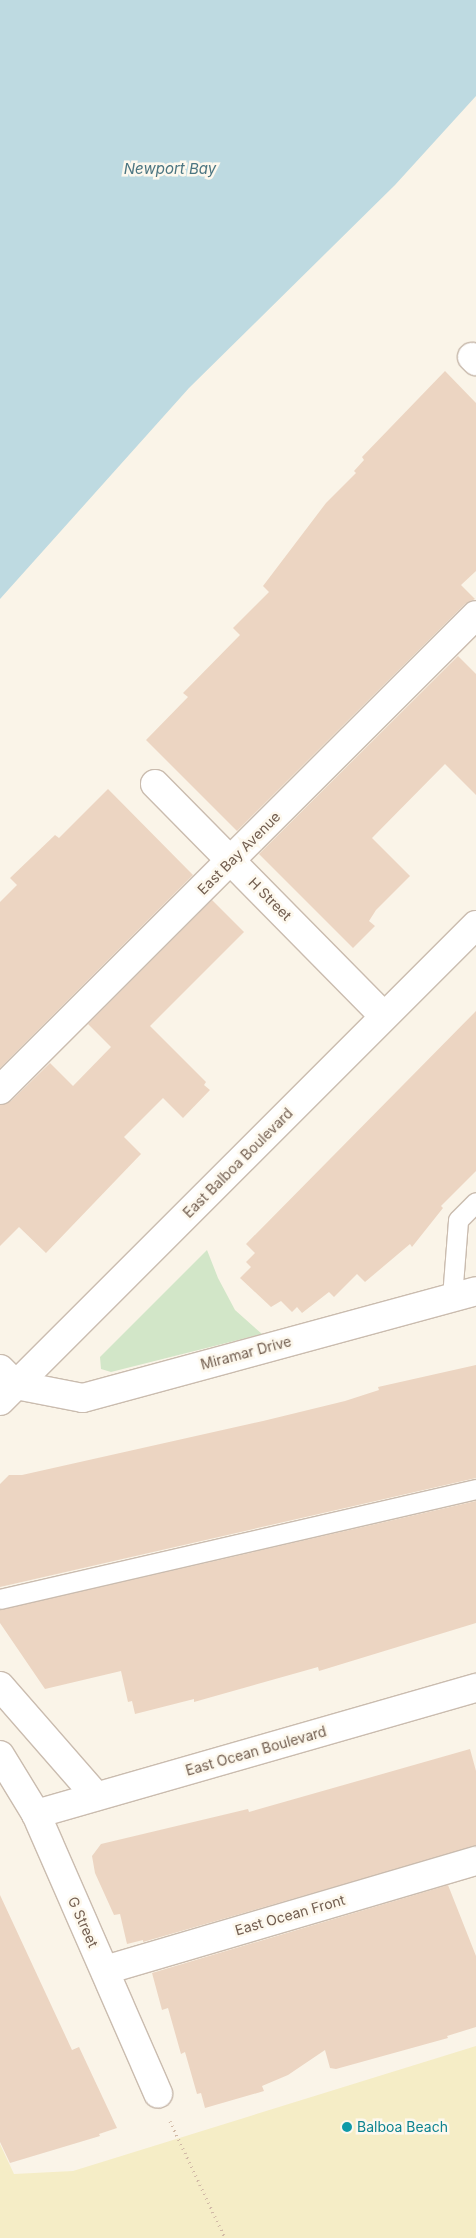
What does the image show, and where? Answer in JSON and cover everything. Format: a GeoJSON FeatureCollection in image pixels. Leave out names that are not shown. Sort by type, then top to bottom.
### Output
{"type":"FeatureCollection","features":[{"type":"Feature","properties":{"kind":"street","name":"East Bay Avenue"},"geometry":{"type":"LineString","coordinates":[[0,1090],[232,861],[476,614]]}},
{"type":"Feature","properties":{"kind":"street","name":"H Street"},"geometry":{"type":"LineString","coordinates":[[155,784],[384,1016]]}},
{"type":"Feature","properties":{"kind":"street","name":"East Balboa Boulevard"},"geometry":{"type":"LineString","coordinates":[[5,1385],[476,925]]}},
{"type":"Feature","properties":{"kind":"street","name":"Miramar Drive"},"geometry":{"type":"LineString","coordinates":[[5,1385],[83,1398],[464,1294]]}},
{"type":"Feature","properties":{"kind":"street"},"geometry":{"type":"LineString","coordinates":[[0,1686],[96,1796]]}},
{"type":"Feature","properties":{"kind":"street","name":"East Ocean Boulevard"},"geometry":{"type":"LineString","coordinates":[[36,1814],[476,1688]]}},
{"type":"Feature","properties":{"kind":"street","name":"G Street"},"geometry":{"type":"LineString","coordinates":[[0,1755],[36,1814],[158,2093]]}},
{"type":"Feature","properties":{"kind":"street","name":"East Ocean Front"},"geometry":{"type":"LineString","coordinates":[[105,1970],[476,1861]]}},
{"type":"Feature","properties":{"kind":"lane"},"geometry":{"type":"LineString","coordinates":[[464,1294],[458,1220],[476,1202]]}},
{"type":"Feature","properties":{"kind":"lane"},"geometry":{"type":"LineString","coordinates":[[0,1599],[476,1489]]}},
{"type":"Feature","properties":{"kind":"path"},"geometry":{"type":"LineString","coordinates":[[158,2093],[225,2238]]}},
{"type":"Feature","properties":{"kind":"green space"},"geometry":{"type":"Polygon","coordinates":[[[207,1250],[218,1278],[235,1310],[262,1334],[111,1372],[101,1369],[100,1357],[207,1250]]]}},
{"type":"Feature","properties":{"kind":"sand","name":"Balboa Beach"},"geometry":{"type":"Polygon","coordinates":[[[476,2046],[476,2238],[0,2238],[0,2144],[14,2174],[73,2171],[476,2046]]]}},
{"type":"Feature","properties":{"kind":"water","name":"Newport Bay"},"geometry":{"type":"Polygon","coordinates":[[[0,0],[476,0],[476,96],[395,185],[189,388],[0,599],[0,0]]]}},
{"type":"Feature","properties":{"kind":"building"},"geometry":{"type":"Polygon","coordinates":[[[445,371],[476,403],[476,571],[461,585],[475,599],[465,604],[237,831],[146,740],[188,697],[183,693],[240,635],[233,628],[269,592],[263,586],[326,503],[356,473],[354,471],[364,460],[362,457],[445,371]]]}},
{"type":"Feature","properties":{"kind":"building"},"geometry":{"type":"Polygon","coordinates":[[[458,656],[476,674],[476,795],[445,764],[372,838],[410,876],[376,910],[369,921],[375,926],[353,948],[259,854],[458,656]]]}},
{"type":"Feature","properties":{"kind":"building"},"geometry":{"type":"Polygon","coordinates":[[[108,789],[193,875],[0,1068],[0,902],[17,885],[10,878],[55,835],[59,838],[108,789]]]}},
{"type":"Feature","properties":{"kind":"building"},"geometry":{"type":"Polygon","coordinates":[[[212,900],[244,932],[150,1026],[206,1082],[204,1085],[210,1090],[183,1118],[163,1098],[124,1137],[141,1154],[46,1253],[19,1227],[0,1246],[0,1105],[11,1101],[50,1063],[73,1086],[111,1047],[88,1024],[212,900]]]}},
{"type":"Feature","properties":{"kind":"building"},"geometry":{"type":"Polygon","coordinates":[[[476,1011],[476,1171],[441,1206],[443,1208],[412,1247],[410,1244],[365,1282],[357,1274],[334,1297],[329,1292],[302,1313],[297,1307],[292,1312],[281,1301],[271,1307],[240,1278],[251,1267],[246,1262],[255,1253],[246,1244],[476,1011]]]}},
{"type":"Feature","properties":{"kind":"building"},"geometry":{"type":"Polygon","coordinates":[[[476,1365],[476,1478],[0,1587],[0,1484],[9,1475],[22,1475],[263,1421],[345,1401],[379,1390],[378,1387],[476,1365]]]}},
{"type":"Feature","properties":{"kind":"building"},"geometry":{"type":"Polygon","coordinates":[[[476,1501],[476,1623],[319,1671],[318,1667],[194,1702],[194,1699],[135,1714],[132,1701],[128,1702],[121,1671],[45,1689],[0,1623],[0,1610],[476,1501]]]}},
{"type":"Feature","properties":{"kind":"building"},"geometry":{"type":"Polygon","coordinates":[[[470,1749],[476,1771],[476,1846],[143,1942],[143,1940],[127,1944],[120,1914],[114,1915],[95,1873],[92,1856],[101,1844],[248,1809],[249,1812],[470,1749]]]}},
{"type":"Feature","properties":{"kind":"building"},"geometry":{"type":"Polygon","coordinates":[[[448,1885],[476,1956],[476,2027],[447,2036],[448,2038],[336,2069],[330,2068],[325,2050],[288,2075],[262,2086],[264,2091],[205,2108],[201,2093],[197,2094],[185,2052],[181,2054],[168,2008],[162,2010],[152,1973],[448,1885]]]}},
{"type":"Feature","properties":{"kind":"building"},"geometry":{"type":"Polygon","coordinates":[[[0,1895],[72,2050],[79,2047],[117,2128],[99,2134],[100,2136],[10,2163],[0,2142],[0,1895]]]}},
{"type":"Feature","properties":{"kind":"place","name":"Balboa Beach"},"geometry":{"type":"Point","coordinates":[347,2127]}}]}
